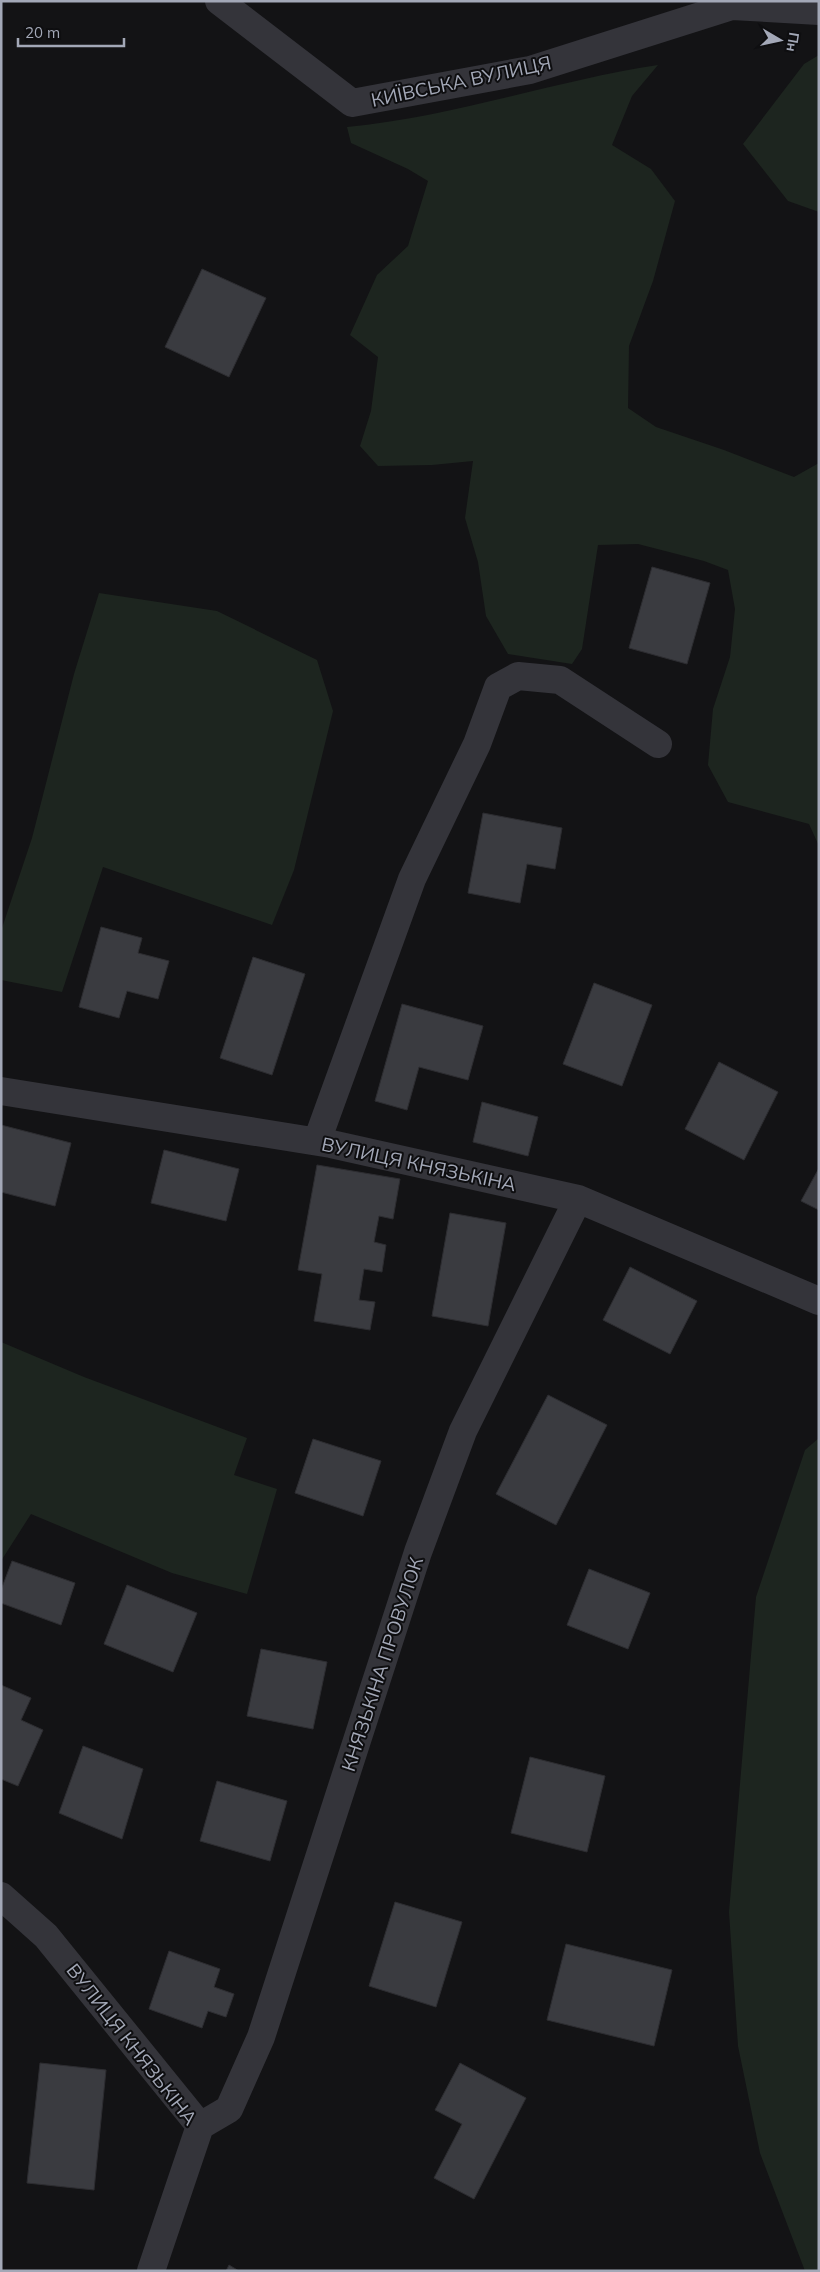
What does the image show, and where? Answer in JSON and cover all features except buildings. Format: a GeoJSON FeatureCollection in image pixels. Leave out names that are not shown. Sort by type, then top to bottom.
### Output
{"type":"FeatureCollection","features":[{"type":"Feature","properties":{"kind":"street","name":"КИЇВСЬКА ВУЛИЦЯ"},"geometry":{"type":"LineString","coordinates":[[219,1],[352,103],[530,70],[732,6],[819,11]]}},
{"type":"Feature","properties":{"kind":"street"},"geometry":{"type":"LineString","coordinates":[[317,1141],[412,879],[477,744],[498,687],[518,676],[560,680],[658,744]]}},
{"type":"Feature","properties":{"kind":"street","name":"ВУЛИЦЯ КНЯЗЬКІНА"},"geometry":{"type":"LineString","coordinates":[[1,1091],[317,1141],[578,1199],[819,1301]]}},
{"type":"Feature","properties":{"kind":"street","name":"КНЯЗЬКІНА ПРОВУЛОК"},"geometry":{"type":"LineString","coordinates":[[200,2126],[230,2109],[261,2037],[418,1552],[463,1431],[578,1199]]}},
{"type":"Feature","properties":{"kind":"street","name":"ВУЛИЦЯ КНЯЗЬКІНА"},"geometry":{"type":"LineString","coordinates":[[1,1896],[46,1936],[200,2126],[151,2271]]}},
{"type":"Feature","properties":{"kind":"shaded area"},"geometry":{"type":"Polygon","coordinates":[[[819,55],[819,212],[788,201],[743,144],[804,64],[819,55]]]}},
{"type":"Feature","properties":{"kind":"shaded area"},"geometry":{"type":"Polygon","coordinates":[[[658,65],[632,96],[612,145],[651,169],[675,201],[653,281],[629,346],[628,408],[656,427],[724,450],[794,477],[819,463],[819,846],[809,824],[728,802],[708,765],[713,709],[730,657],[735,609],[728,570],[704,561],[638,544],[598,545],[582,649],[572,664],[508,654],[486,616],[478,562],[465,518],[473,461],[432,465],[378,466],[360,446],[371,411],[378,357],[350,335],[377,275],[408,246],[428,181],[408,169],[351,143],[347,127],[425,115],[580,80],[658,65]]]}},
{"type":"Feature","properties":{"kind":"shaded area"},"geometry":{"type":"Polygon","coordinates":[[[99,593],[217,611],[317,660],[333,711],[294,870],[272,925],[103,867],[62,992],[1,980],[1,931],[32,838],[74,674],[99,593]]]}},
{"type":"Feature","properties":{"kind":"shaded area"},"geometry":{"type":"Polygon","coordinates":[[[1,1342],[84,1377],[247,1438],[234,1475],[277,1489],[247,1594],[172,1573],[31,1514],[1,1561],[1,1342]]]}},
{"type":"Feature","properties":{"kind":"shaded area"},"geometry":{"type":"Polygon","coordinates":[[[819,1438],[819,2271],[805,2271],[760,2153],[738,2046],[729,1912],[756,1597],[805,1450],[819,1438]]]}}]}
